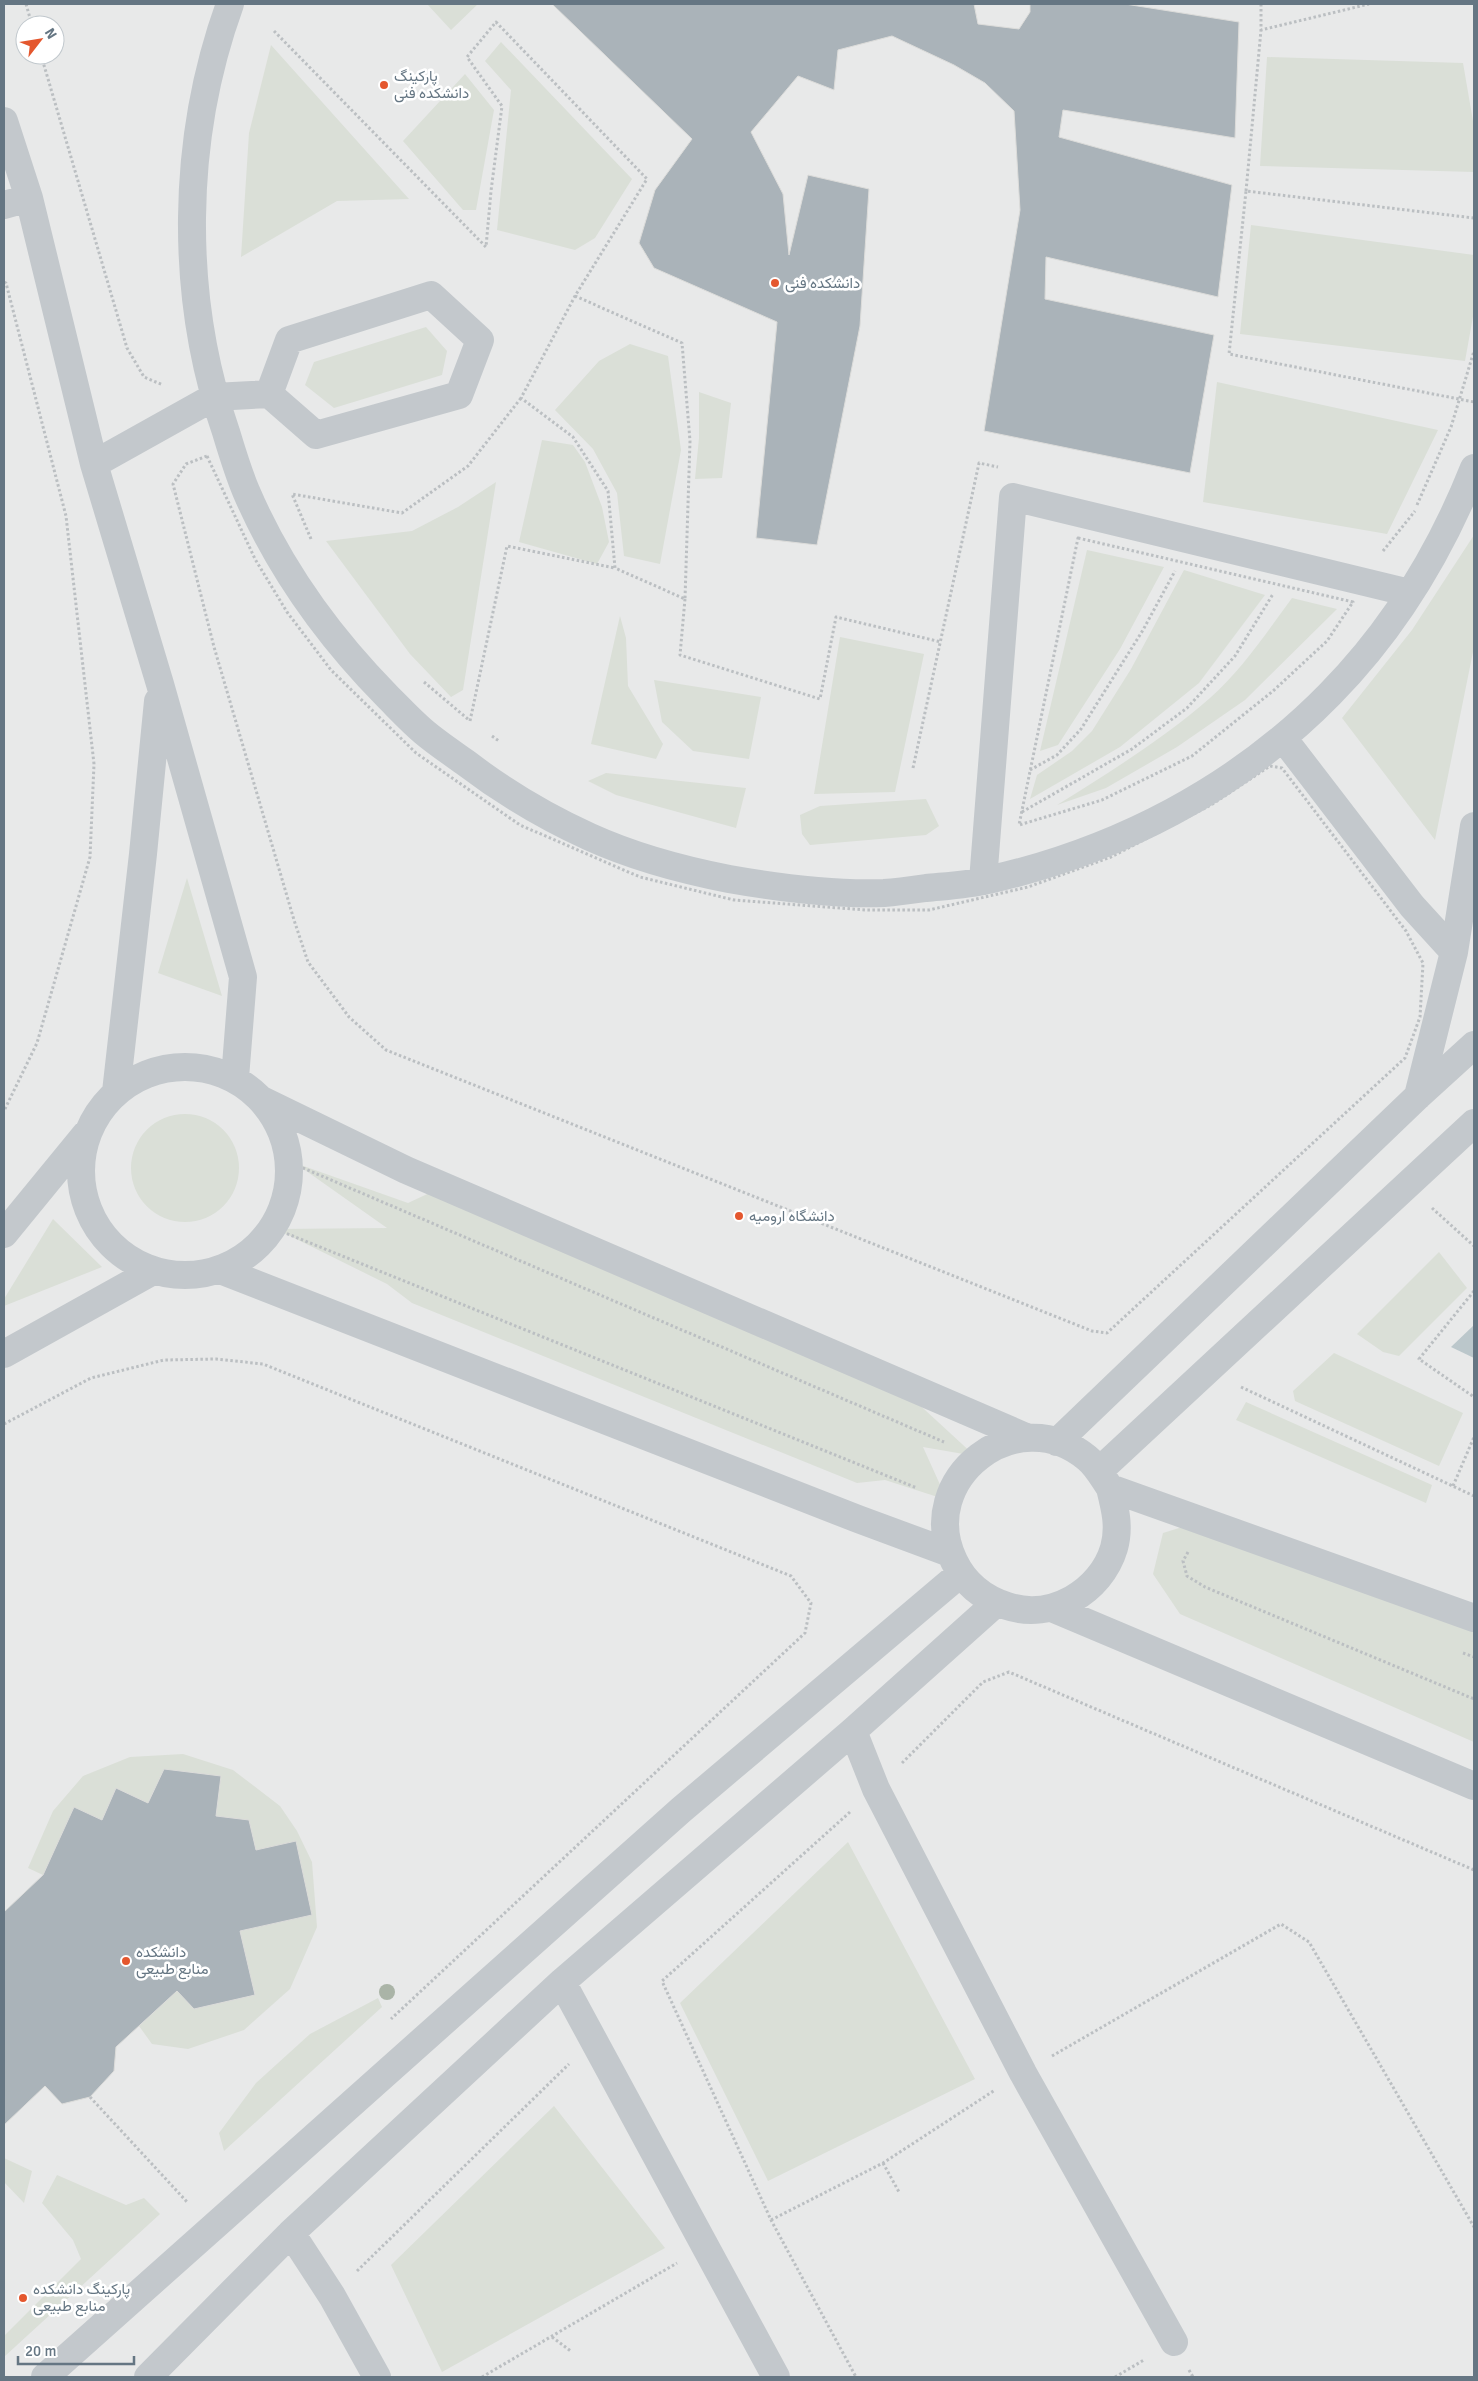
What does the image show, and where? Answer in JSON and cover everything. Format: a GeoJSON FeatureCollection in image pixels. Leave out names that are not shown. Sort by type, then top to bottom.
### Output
{"type":"FeatureCollection","features":[{"type":"Feature","properties":{"kind":"lane"},"geometry":{"type":"LineString","coordinates":[[230,4],[206,86],[195,163],[192,242],[198,320],[214,397],[246,492],[293,580],[352,661],[423,732],[503,791],[592,838],[696,873],[784,889],[884,893],[983,881],[1065,860],[1142,829],[1216,788],[1283,738],[1336,687],[1373,645],[1410,593],[1445,534],[1474,468]]}},
{"type":"Feature","properties":{"kind":"lane"},"geometry":{"type":"LineString","coordinates":[[4,121],[16,201],[160,684],[243,977],[234,1078]]}},
{"type":"Feature","properties":{"kind":"lane"},"geometry":{"type":"LineString","coordinates":[[94,464],[214,397],[269,394],[316,434],[459,396],[480,340],[431,295],[289,340],[269,394]]}},
{"type":"Feature","properties":{"kind":"lane"},"geometry":{"type":"LineString","coordinates":[[983,881],[1013,497],[1410,593]]}},
{"type":"Feature","properties":{"kind":"lane"},"geometry":{"type":"LineString","coordinates":[[116,1092],[144,854],[160,684]]}},
{"type":"Feature","properties":{"kind":"lane"},"geometry":{"type":"LineString","coordinates":[[1283,738],[1412,906],[1454,952]]}},
{"type":"Feature","properties":{"kind":"lane"},"geometry":{"type":"LineString","coordinates":[[1418,1096],[1454,952],[1474,826]]}},
{"type":"Feature","properties":{"kind":"lane"},"geometry":{"type":"LineString","coordinates":[[1057,1442],[1474,1044]]}},
{"type":"Feature","properties":{"kind":"lane"},"geometry":{"type":"LineString","coordinates":[[4,1234],[88,1132],[100,1110],[116,1092],[142,1075],[173,1067],[204,1068],[234,1078],[262,1100],[406,1170],[1026,1438],[1057,1442],[1074,1448],[1088,1458],[1104,1480],[1117,1518],[1114,1548],[1101,1575],[1080,1596],[1052,1608],[1023,1610],[996,1603],[982,1595],[955,1564],[858,1519],[220,1270]]}},
{"type":"Feature","properties":{"kind":"lane"},"geometry":{"type":"LineString","coordinates":[[88,1132],[81,1165],[85,1199],[99,1230],[123,1255],[153,1271],[186,1276],[220,1270],[250,1254],[273,1228],[287,1196],[289,1162],[281,1128],[262,1100]]}},
{"type":"Feature","properties":{"kind":"lane"},"geometry":{"type":"LineString","coordinates":[[1104,1480],[1474,1123]]}},
{"type":"Feature","properties":{"kind":"lane"},"geometry":{"type":"LineString","coordinates":[[4,1354],[153,1271]]}},
{"type":"Feature","properties":{"kind":"lane"},"geometry":{"type":"LineString","coordinates":[[955,1564],[945,1527],[948,1500],[959,1476],[977,1456],[1000,1443],[1026,1438]]}},
{"type":"Feature","properties":{"kind":"lane"},"geometry":{"type":"LineString","coordinates":[[1104,1480],[1474,1618]]}},
{"type":"Feature","properties":{"kind":"lane"},"geometry":{"type":"LineString","coordinates":[[45,2377],[955,1564]]}},
{"type":"Feature","properties":{"kind":"lane"},"geometry":{"type":"LineString","coordinates":[[148,2377],[291,2233],[562,1982],[852,1731],[996,1603]]}},
{"type":"Feature","properties":{"kind":"lane"},"geometry":{"type":"LineString","coordinates":[[1052,1608],[1474,1786]]}},
{"type":"Feature","properties":{"kind":"lane"},"geometry":{"type":"LineString","coordinates":[[852,1731],[876,1789],[1023,2073],[1174,2342]]}},
{"type":"Feature","properties":{"kind":"lane"},"geometry":{"type":"LineString","coordinates":[[562,1982],[776,2377]]}},
{"type":"Feature","properties":{"kind":"lane"},"geometry":{"type":"LineString","coordinates":[[291,2233],[332,2296],[377,2377]]}},
{"type":"Feature","properties":{"kind":"path"},"geometry":{"type":"LineString","coordinates":[[1261,4],[1261,30],[1229,354],[1474,402]]}},
{"type":"Feature","properties":{"kind":"path"},"geometry":{"type":"LineString","coordinates":[[1261,30],[1370,4]]}},
{"type":"Feature","properties":{"kind":"path"},"geometry":{"type":"LineString","coordinates":[[274,31],[486,247],[490,191],[502,106],[467,57],[496,22],[647,178],[575,296],[521,398],[468,466],[402,513],[292,494],[313,543]]}},
{"type":"Feature","properties":{"kind":"path"},"geometry":{"type":"LineString","coordinates":[[44,65],[127,348],[144,377],[168,388]]}},
{"type":"Feature","properties":{"kind":"path"},"geometry":{"type":"LineString","coordinates":[[1246,191],[1474,218]]}},
{"type":"Feature","properties":{"kind":"path"},"geometry":{"type":"LineString","coordinates":[[4,282],[6,283],[66,516],[94,764],[90,857],[37,1043],[4,1111]]}},
{"type":"Feature","properties":{"kind":"path"},"geometry":{"type":"LineString","coordinates":[[575,296],[682,343],[690,441],[685,599],[680,655],[820,699],[836,617],[941,642]]}},
{"type":"Feature","properties":{"kind":"path"},"geometry":{"type":"LineString","coordinates":[[1459,399],[1474,351]]}},
{"type":"Feature","properties":{"kind":"path"},"geometry":{"type":"LineString","coordinates":[[521,398],[573,437],[608,491],[615,568]]}},
{"type":"Feature","properties":{"kind":"path"},"geometry":{"type":"LineString","coordinates":[[221,488],[207,456],[186,464],[173,484],[214,646],[291,911],[308,962],[349,1017],[386,1050],[1092,1331],[1107,1333],[1405,1058]]}},
{"type":"Feature","properties":{"kind":"path"},"geometry":{"type":"LineString","coordinates":[[1078,538],[1279,585],[1353,602],[1327,641],[1274,691],[1192,756],[1102,800],[1019,825],[1078,538]]}},
{"type":"Feature","properties":{"kind":"path"},"geometry":{"type":"LineString","coordinates":[[469,720],[507,546],[615,568],[685,599]]}},
{"type":"Feature","properties":{"kind":"path"},"geometry":{"type":"LineString","coordinates":[[1030,770],[1057,755],[1081,729],[1143,630],[1180,562]]}},
{"type":"Feature","properties":{"kind":"path"},"geometry":{"type":"LineString","coordinates":[[1021,813],[1132,749],[1187,708],[1235,656],[1279,585]]}},
{"type":"Feature","properties":{"kind":"path"},"geometry":{"type":"LineString","coordinates":[[913,768],[946,622]]}},
{"type":"Feature","properties":{"kind":"path"},"geometry":{"type":"LineString","coordinates":[[419,678],[477,726]]}},
{"type":"Feature","properties":{"kind":"path"},"geometry":{"type":"LineString","coordinates":[[484,731],[499,741]]}},
{"type":"Feature","properties":{"kind":"path"},"geometry":{"type":"LineString","coordinates":[[289,1162],[977,1456]]}},
{"type":"Feature","properties":{"kind":"path"},"geometry":{"type":"LineString","coordinates":[[1430,1206],[1474,1246]]}},
{"type":"Feature","properties":{"kind":"path"},"geometry":{"type":"LineString","coordinates":[[273,1228],[948,1500]]}},
{"type":"Feature","properties":{"kind":"path"},"geometry":{"type":"LineString","coordinates":[[1474,1291],[1419,1358],[1474,1397]]}},
{"type":"Feature","properties":{"kind":"path"},"geometry":{"type":"LineString","coordinates":[[4,1424],[91,1378],[164,1360],[216,1359],[262,1364],[790,1576],[811,1603],[805,1633],[386,2024]]}},
{"type":"Feature","properties":{"kind":"path"},"geometry":{"type":"LineString","coordinates":[[1239,1386],[1474,1496]]}},
{"type":"Feature","properties":{"kind":"path"},"geometry":{"type":"LineString","coordinates":[[1453,1486],[1474,1437]]}},
{"type":"Feature","properties":{"kind":"path"},"geometry":{"type":"LineString","coordinates":[[1191,1547],[1183,1561],[1187,1576],[1205,1587],[1474,1699]]}},
{"type":"Feature","properties":{"kind":"path"},"geometry":{"type":"LineString","coordinates":[[856,2377],[771,2220],[662,1981],[876,1789],[983,1682],[1009,1672],[1474,1870]]}},
{"type":"Feature","properties":{"kind":"path"},"geometry":{"type":"LineString","coordinates":[[771,2220],[883,2163],[1023,2073],[1281,1924],[1309,1942],[1474,2227]]}},
{"type":"Feature","properties":{"kind":"path"},"geometry":{"type":"LineString","coordinates":[[332,2296],[573,2060]]}},
{"type":"Feature","properties":{"kind":"path"},"geometry":{"type":"LineString","coordinates":[[90,2097],[190,2206]]}},
{"type":"Feature","properties":{"kind":"path"},"geometry":{"type":"LineString","coordinates":[[883,2163],[899,2192]]}},
{"type":"Feature","properties":{"kind":"path"},"geometry":{"type":"LineString","coordinates":[[482,2377],[684,2258]]}},
{"type":"Feature","properties":{"kind":"path"},"geometry":{"type":"LineString","coordinates":[[552,2337],[572,2352]]}},
{"type":"Feature","properties":{"kind":"shaded area","name":"دانشگاه ارومیه"},"geometry":{"type":"Polygon","coordinates":[[[4,4],[1474,4],[1474,2377],[4,2377],[4,4]]]}},
{"type":"Feature","properties":{"kind":"shaded area"},"geometry":{"type":"Polygon","coordinates":[[[427,4],[478,4],[451,30],[427,4]]]}},
{"type":"Feature","properties":{"kind":"shaded area"},"geometry":{"type":"Polygon","coordinates":[[[501,42],[632,179],[595,238],[575,250],[497,230],[511,90],[485,61],[501,42]]]}},
{"type":"Feature","properties":{"kind":"shaded area"},"geometry":{"type":"Polygon","coordinates":[[[271,45],[409,199],[337,201],[241,257],[249,133],[271,45]]]}},
{"type":"Feature","properties":{"kind":"shaded area"},"geometry":{"type":"Polygon","coordinates":[[[1267,57],[1463,63],[1474,127],[1474,172],[1260,166],[1267,57]]]}},
{"type":"Feature","properties":{"kind":"shaded area"},"geometry":{"type":"Polygon","coordinates":[[[465,74],[494,110],[476,210],[463,210],[403,141],[465,74]]]}},
{"type":"Feature","properties":{"kind":"shaded area"},"geometry":{"type":"Polygon","coordinates":[[[1251,225],[1474,255],[1474,311],[1465,361],[1240,334],[1251,225]]]}},
{"type":"Feature","properties":{"kind":"shaded area"},"geometry":{"type":"Polygon","coordinates":[[[426,327],[447,351],[442,375],[334,408],[305,385],[314,362],[426,327]]]}},
{"type":"Feature","properties":{"kind":"shaded area"},"geometry":{"type":"Polygon","coordinates":[[[630,344],[668,356],[681,450],[660,564],[624,556],[617,493],[593,449],[555,410],[599,361],[630,344]]]}},
{"type":"Feature","properties":{"kind":"shaded area"},"geometry":{"type":"Polygon","coordinates":[[[1217,382],[1438,430],[1387,534],[1203,502],[1217,382]]]}},
{"type":"Feature","properties":{"kind":"shaded area"},"geometry":{"type":"Polygon","coordinates":[[[699,392],[731,403],[722,478],[695,479],[699,438],[699,392]]]}},
{"type":"Feature","properties":{"kind":"shaded area"},"geometry":{"type":"Polygon","coordinates":[[[542,440],[573,445],[585,462],[602,507],[609,542],[597,564],[519,542],[542,440]]]}},
{"type":"Feature","properties":{"kind":"shaded area"},"geometry":{"type":"Polygon","coordinates":[[[496,482],[463,690],[451,697],[410,654],[326,541],[412,531],[458,507],[496,482]]]}},
{"type":"Feature","properties":{"kind":"shaded area"},"geometry":{"type":"Polygon","coordinates":[[[1474,535],[1474,647],[1435,840],[1342,718],[1412,630],[1474,535]]]}},
{"type":"Feature","properties":{"kind":"shaded area"},"geometry":{"type":"Polygon","coordinates":[[[1087,550],[1164,567],[1120,649],[1058,745],[1040,751],[1087,550]]]}},
{"type":"Feature","properties":{"kind":"shaded area"},"geometry":{"type":"Polygon","coordinates":[[[1184,570],[1265,595],[1199,683],[1120,747],[1030,799],[1037,775],[1072,751],[1092,731],[1131,669],[1184,570]]]}},
{"type":"Feature","properties":{"kind":"shaded area"},"geometry":{"type":"Polygon","coordinates":[[[1292,598],[1337,609],[1245,700],[1177,747],[1106,788],[1057,805],[1155,741],[1210,698],[1243,663],[1292,598]]]}},
{"type":"Feature","properties":{"kind":"shaded area"},"geometry":{"type":"Polygon","coordinates":[[[620,616],[626,638],[628,686],[663,744],[656,759],[591,744],[620,616]]]}},
{"type":"Feature","properties":{"kind":"shaded area"},"geometry":{"type":"Polygon","coordinates":[[[840,637],[924,654],[895,792],[814,794],[840,637]]]}},
{"type":"Feature","properties":{"kind":"shaded area"},"geometry":{"type":"Polygon","coordinates":[[[654,680],[761,697],[749,759],[693,751],[662,722],[654,680]]]}},
{"type":"Feature","properties":{"kind":"shaded area"},"geometry":{"type":"Polygon","coordinates":[[[606,773],[746,788],[736,828],[616,795],[588,781],[606,773]]]}},
{"type":"Feature","properties":{"kind":"shaded area"},"geometry":{"type":"Polygon","coordinates":[[[926,799],[939,826],[926,835],[810,845],[802,834],[800,815],[820,806],[926,799]]]}},
{"type":"Feature","properties":{"kind":"shaded area"},"geometry":{"type":"Polygon","coordinates":[[[187,878],[222,996],[158,973],[187,878]]]}},
{"type":"Feature","properties":{"kind":"shaded area"},"geometry":{"type":"Polygon","coordinates":[[[185,1114],[206,1118],[223,1130],[235,1147],[239,1168],[235,1189],[223,1206],[206,1218],[185,1222],[164,1218],[147,1206],[135,1189],[131,1168],[135,1147],[147,1130],[164,1118],[185,1114]]]}},
{"type":"Feature","properties":{"kind":"shaded area"},"geometry":{"type":"Polygon","coordinates":[[[295,1163],[408,1203],[438,1189],[899,1386],[975,1456],[923,1447],[947,1500],[885,1480],[857,1483],[412,1303],[387,1284],[276,1229],[387,1228],[295,1163]]]}},
{"type":"Feature","properties":{"kind":"shaded area"},"geometry":{"type":"Polygon","coordinates":[[[53,1219],[102,1267],[4,1306],[4,1299],[53,1219]]]}},
{"type":"Feature","properties":{"kind":"shaded area"},"geometry":{"type":"Polygon","coordinates":[[[1439,1252],[1467,1288],[1399,1356],[1383,1352],[1357,1334],[1439,1252]]]}},
{"type":"Feature","properties":{"kind":"shaded area"},"geometry":{"type":"Polygon","coordinates":[[[1474,1325],[1474,1358],[1451,1347],[1474,1325]]]}},
{"type":"Feature","properties":{"kind":"shaded area"},"geometry":{"type":"Polygon","coordinates":[[[1334,1353],[1463,1413],[1439,1466],[1295,1401],[1293,1391],[1334,1353]]]}},
{"type":"Feature","properties":{"kind":"shaded area"},"geometry":{"type":"Polygon","coordinates":[[[1246,1402],[1432,1485],[1426,1503],[1236,1420],[1246,1402]]]}},
{"type":"Feature","properties":{"kind":"shaded area"},"geometry":{"type":"Polygon","coordinates":[[[1192,1524],[1474,1622],[1474,1742],[1180,1614],[1153,1574],[1163,1533],[1192,1524]]]}},
{"type":"Feature","properties":{"kind":"shaded area"},"geometry":{"type":"Polygon","coordinates":[[[183,1754],[233,1770],[280,1806],[297,1831],[312,1862],[317,1927],[290,1989],[244,2030],[188,2049],[152,2044],[139,2026],[177,1991],[194,2009],[255,1995],[240,1931],[256,1850],[249,1820],[216,1816],[221,1776],[164,1769],[148,1803],[116,1788],[102,1820],[74,1808],[43,1875],[28,1868],[53,1811],[83,1776],[130,1757],[183,1754]]]}},
{"type":"Feature","properties":{"kind":"shaded area"},"geometry":{"type":"Polygon","coordinates":[[[848,1842],[975,2079],[768,2181],[680,2003],[848,1842]]]}},
{"type":"Feature","properties":{"kind":"shaded area"},"geometry":{"type":"Polygon","coordinates":[[[378,1998],[382,2007],[224,2151],[219,2133],[256,2083],[310,2034],[378,1998]]]}},
{"type":"Feature","properties":{"kind":"shaded area"},"geometry":{"type":"Polygon","coordinates":[[[554,2106],[665,2248],[442,2372],[391,2265],[554,2106]]]}},
{"type":"Feature","properties":{"kind":"shaded area"},"geometry":{"type":"Polygon","coordinates":[[[4,2158],[32,2171],[24,2203],[4,2182],[4,2158]]]}},
{"type":"Feature","properties":{"kind":"shaded area"},"geometry":{"type":"Polygon","coordinates":[[[57,2175],[126,2205],[144,2198],[160,2214],[4,2357],[4,2336],[81,2259],[73,2240],[42,2203],[57,2175]]]}},
{"type":"Feature","properties":{"kind":"building","name":"دانشکده فنی"},"geometry":{"type":"Polygon","coordinates":[[[552,4],[974,4],[978,24],[1019,29],[1030,12],[1030,4],[1125,4],[1239,22],[1235,138],[1063,110],[1059,137],[1232,185],[1218,297],[1046,257],[1045,299],[1214,335],[1190,473],[984,431],[1020,210],[1014,111],[985,83],[954,65],[892,36],[838,50],[834,90],[798,76],[751,132],[783,194],[789,255],[808,175],[869,189],[860,326],[817,545],[756,538],[777,322],[654,268],[639,243],[655,190],[692,139],[552,4]]]}},
{"type":"Feature","properties":{"kind":"building","name":"دانشکده منابع طبیعی"},"geometry":{"type":"Polygon","coordinates":[[[164,1769],[221,1776],[216,1816],[249,1820],[256,1850],[296,1841],[312,1915],[240,1931],[255,1995],[194,2009],[177,1991],[116,2047],[114,2071],[90,2097],[62,2104],[45,2086],[4,2125],[4,1912],[43,1875],[74,1807],[102,1820],[116,1788],[148,1803],[164,1769]]]}},
{"type":"Feature","properties":{"kind":"place","name":"پارکینگ دانشکده فنی"},"geometry":{"type":"Point","coordinates":[384,85]}},
{"type":"Feature","properties":{"kind":"place","name":"دانشکده فنی"},"geometry":{"type":"Point","coordinates":[775,283]}},
{"type":"Feature","properties":{"kind":"place","name":"دانشگاه ارومیه"},"geometry":{"type":"Point","coordinates":[739,1216]}},
{"type":"Feature","properties":{"kind":"place","name":"دانشکده منابع طبیعی"},"geometry":{"type":"Point","coordinates":[126,1961]}},
{"type":"Feature","properties":{"kind":"place","name":"پارکینگ دانشکده منابع طبیعی"},"geometry":{"type":"Point","coordinates":[23,2298]}}]}
